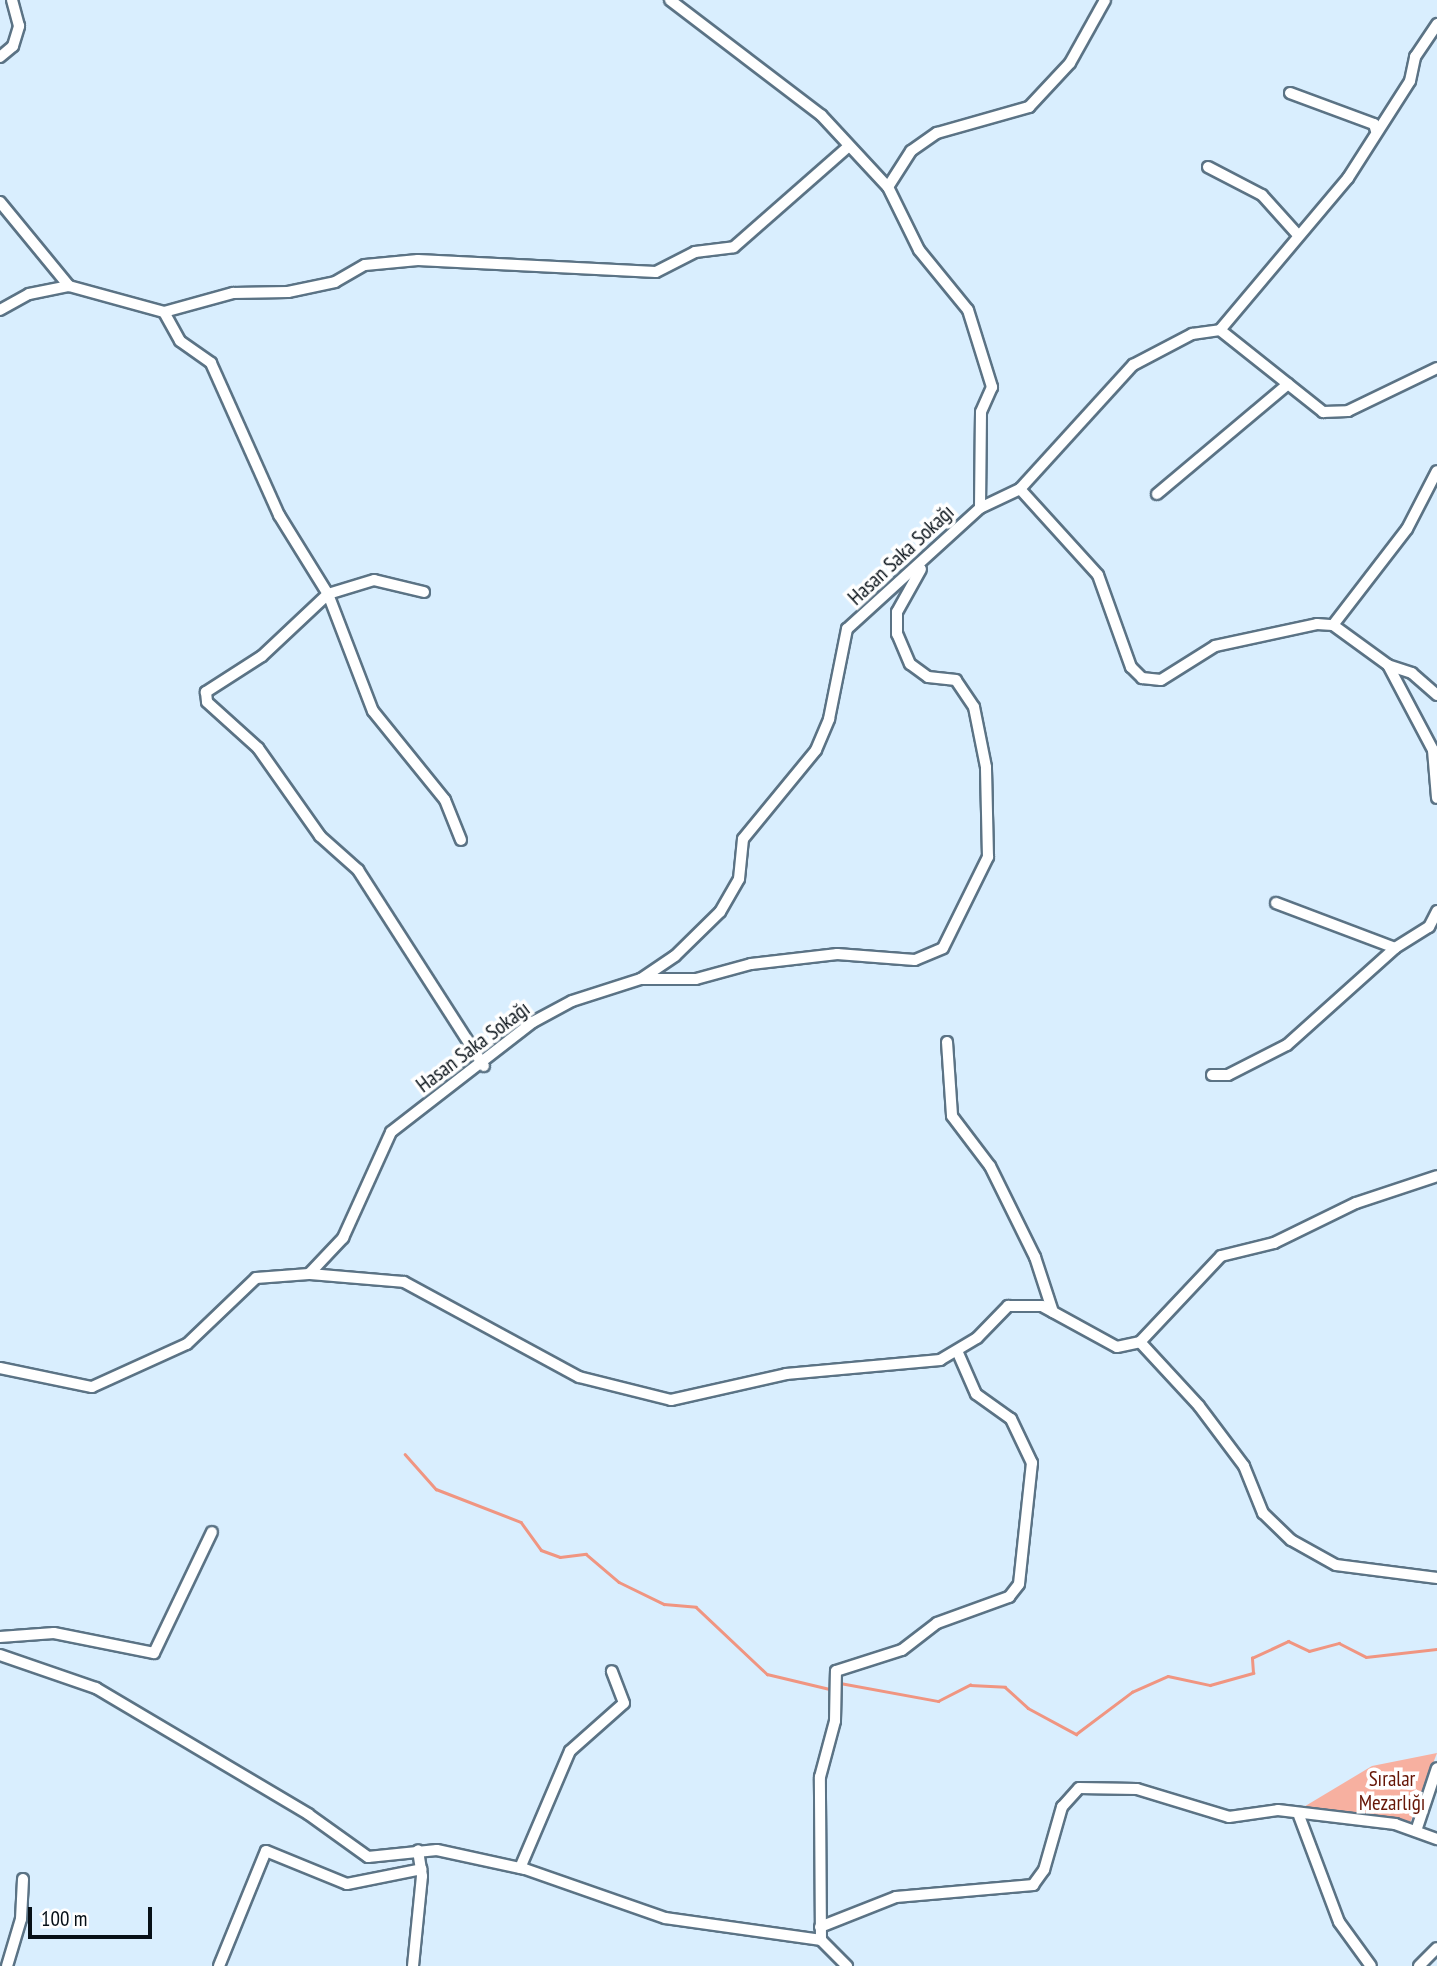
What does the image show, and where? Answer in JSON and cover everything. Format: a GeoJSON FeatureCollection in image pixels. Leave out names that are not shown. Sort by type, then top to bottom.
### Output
{"type":"FeatureCollection","features":[{"type":"Feature","properties":{"kind":"street"},"geometry":{"type":"LineString","coordinates":[[0,57],[13,46],[19,26],[12,0]]}},
{"type":"Feature","properties":{"kind":"street"},"geometry":{"type":"LineString","coordinates":[[670,0],[821,115],[888,187],[919,250],[968,310],[992,387],[981,412],[980,508]]}},
{"type":"Feature","properties":{"kind":"street"},"geometry":{"type":"LineString","coordinates":[[888,187],[911,151],[937,134],[1029,107],[1070,63],[1104,0]]}},
{"type":"Feature","properties":{"kind":"street"},"geometry":{"type":"LineString","coordinates":[[1436,369],[1349,411],[1324,412],[1220,330],[1297,233],[1348,178],[1410,81],[1415,57],[1437,24]]}},
{"type":"Feature","properties":{"kind":"street"},"geometry":{"type":"LineString","coordinates":[[1290,93],[1374,124],[1376,131]]}},
{"type":"Feature","properties":{"kind":"street"},"geometry":{"type":"LineString","coordinates":[[0,310],[29,294],[69,286],[164,312],[233,293],[323,285],[365,265],[418,260],[656,272],[695,252],[734,247],[849,146]]}},
{"type":"Feature","properties":{"kind":"street"},"geometry":{"type":"LineString","coordinates":[[1208,167],[1262,195],[1297,233]]}},
{"type":"Feature","properties":{"kind":"street"},"geometry":{"type":"LineString","coordinates":[[0,202],[69,286]]}},
{"type":"Feature","properties":{"kind":"street"},"geometry":{"type":"LineString","coordinates":[[164,312],[180,341],[211,363],[279,515],[328,594],[373,712],[445,800],[461,840]]}},
{"type":"Feature","properties":{"kind":"street","name":"Hasan Saka Sokağı"},"geometry":{"type":"LineString","coordinates":[[309,1275],[343,1238],[391,1132],[484,1066],[533,1022],[572,1001],[641,979],[720,912],[739,879],[743,839],[816,750],[829,719],[847,629],[925,561],[980,508],[1020,489],[1133,365],[1192,334],[1220,330]]}},
{"type":"Feature","properties":{"kind":"street"},"geometry":{"type":"LineString","coordinates":[[1157,494],[1288,384]]}},
{"type":"Feature","properties":{"kind":"street"},"geometry":{"type":"LineString","coordinates":[[1020,489],[1098,575],[1131,667],[1142,678],[1161,680],[1216,646],[1333,625],[1407,528],[1437,471]]}},
{"type":"Feature","properties":{"kind":"street"},"geometry":{"type":"LineString","coordinates":[[641,979],[696,979],[751,964],[837,954],[915,961],[943,948],[988,857],[986,767],[968,698],[956,680],[928,677],[910,664],[897,634],[897,612],[925,561]]}},
{"type":"Feature","properties":{"kind":"street"},"geometry":{"type":"LineString","coordinates":[[424,592],[374,580],[328,594],[262,656],[206,692],[207,702],[258,748],[320,836],[358,870],[484,1066]]}},
{"type":"Feature","properties":{"kind":"street"},"geometry":{"type":"LineString","coordinates":[[1333,625],[1388,665],[1412,673],[1437,695]]}},
{"type":"Feature","properties":{"kind":"street"},"geometry":{"type":"LineString","coordinates":[[1388,665],[1433,750],[1437,798]]}},
{"type":"Feature","properties":{"kind":"street"},"geometry":{"type":"LineString","coordinates":[[1276,903],[1395,948]]}},
{"type":"Feature","properties":{"kind":"street"},"geometry":{"type":"LineString","coordinates":[[1212,1075],[1228,1075],[1287,1045],[1395,948],[1429,927],[1437,911]]}},
{"type":"Feature","properties":{"kind":"street"},"geometry":{"type":"LineString","coordinates":[[947,1042],[952,1116],[990,1166],[1035,1257],[1053,1312]]}},
{"type":"Feature","properties":{"kind":"street"},"geometry":{"type":"LineString","coordinates":[[0,1368],[92,1387],[187,1344],[256,1278],[309,1275],[410,1285],[566,1372],[660,1400],[786,1374],[915,1366],[958,1353],[1008,1306],[1053,1312],[1117,1347],[1140,1342],[1221,1256],[1274,1243],[1356,1203],[1437,1176]]}},
{"type":"Feature","properties":{"kind":"street"},"geometry":{"type":"LineString","coordinates":[[1140,1342],[1199,1406],[1244,1466],[1263,1513],[1292,1540],[1336,1565],[1437,1578]]}},
{"type":"Feature","properties":{"kind":"street"},"geometry":{"type":"LineString","coordinates":[[821,1940],[820,1777],[835,1721],[836,1671],[902,1650],[937,1623],[1009,1597],[1019,1584],[1032,1463],[1012,1419],[976,1394],[958,1353]]}},
{"type":"Feature","properties":{"kind":"street"},"geometry":{"type":"LineString","coordinates":[[0,1637],[54,1633],[154,1653],[212,1532]]}},
{"type":"Feature","properties":{"kind":"street"},"geometry":{"type":"LineString","coordinates":[[0,1655],[96,1688],[308,1814],[368,1857],[418,1850],[520,1868],[665,1918],[821,1940],[847,1966]]}},
{"type":"Feature","properties":{"kind":"street"},"geometry":{"type":"LineString","coordinates":[[520,1868],[570,1751],[624,1703],[612,1671]]}},
{"type":"Feature","properties":{"kind":"street"},"geometry":{"type":"LineString","coordinates":[[1416,1831],[1437,1768]]}},
{"type":"Feature","properties":{"kind":"street"},"geometry":{"type":"LineString","coordinates":[[820,1927],[896,1897],[1033,1885],[1044,1870],[1062,1807],[1079,1788],[1137,1789],[1229,1817],[1298,1813],[1416,1831],[1437,1839]]}},
{"type":"Feature","properties":{"kind":"street"},"geometry":{"type":"LineString","coordinates":[[1298,1813],[1339,1922],[1371,1966]]}},
{"type":"Feature","properties":{"kind":"street"},"geometry":{"type":"LineString","coordinates":[[414,1966],[422,1869],[418,1850]]}},
{"type":"Feature","properties":{"kind":"street"},"geometry":{"type":"LineString","coordinates":[[219,1966],[266,1851],[347,1884],[422,1869]]}},
{"type":"Feature","properties":{"kind":"street"},"geometry":{"type":"LineString","coordinates":[[7,1966],[21,1919],[23,1879]]}},
{"type":"Feature","properties":{"kind":"street"},"geometry":{"type":"LineString","coordinates":[[1419,1966],[1437,1948]]}},
{"type":"Feature","properties":{"kind":"green space","name":"Sıralar Mezarlığı"},"geometry":{"type":"Polygon","coordinates":[[[1437,1753],[1410,1823],[1302,1808],[1372,1766],[1437,1753]]]}},
{"type":"Feature","properties":{"kind":"waterway"},"geometry":{"type":"LineString","coordinates":[[405,1454],[436,1489],[521,1522],[541,1550],[560,1557],[586,1554],[619,1582],[664,1604],[696,1607],[767,1674],[830,1689]]}},
{"type":"Feature","properties":{"kind":"waterway"},"geometry":{"type":"LineString","coordinates":[[840,1683],[938,1701],[970,1685],[1005,1687],[1028,1708],[1076,1734],[1132,1692],[1168,1676],[1210,1685],[1253,1673],[1252,1658],[1288,1641],[1309,1651],[1339,1643],[1366,1657],[1437,1649]]}}]}
